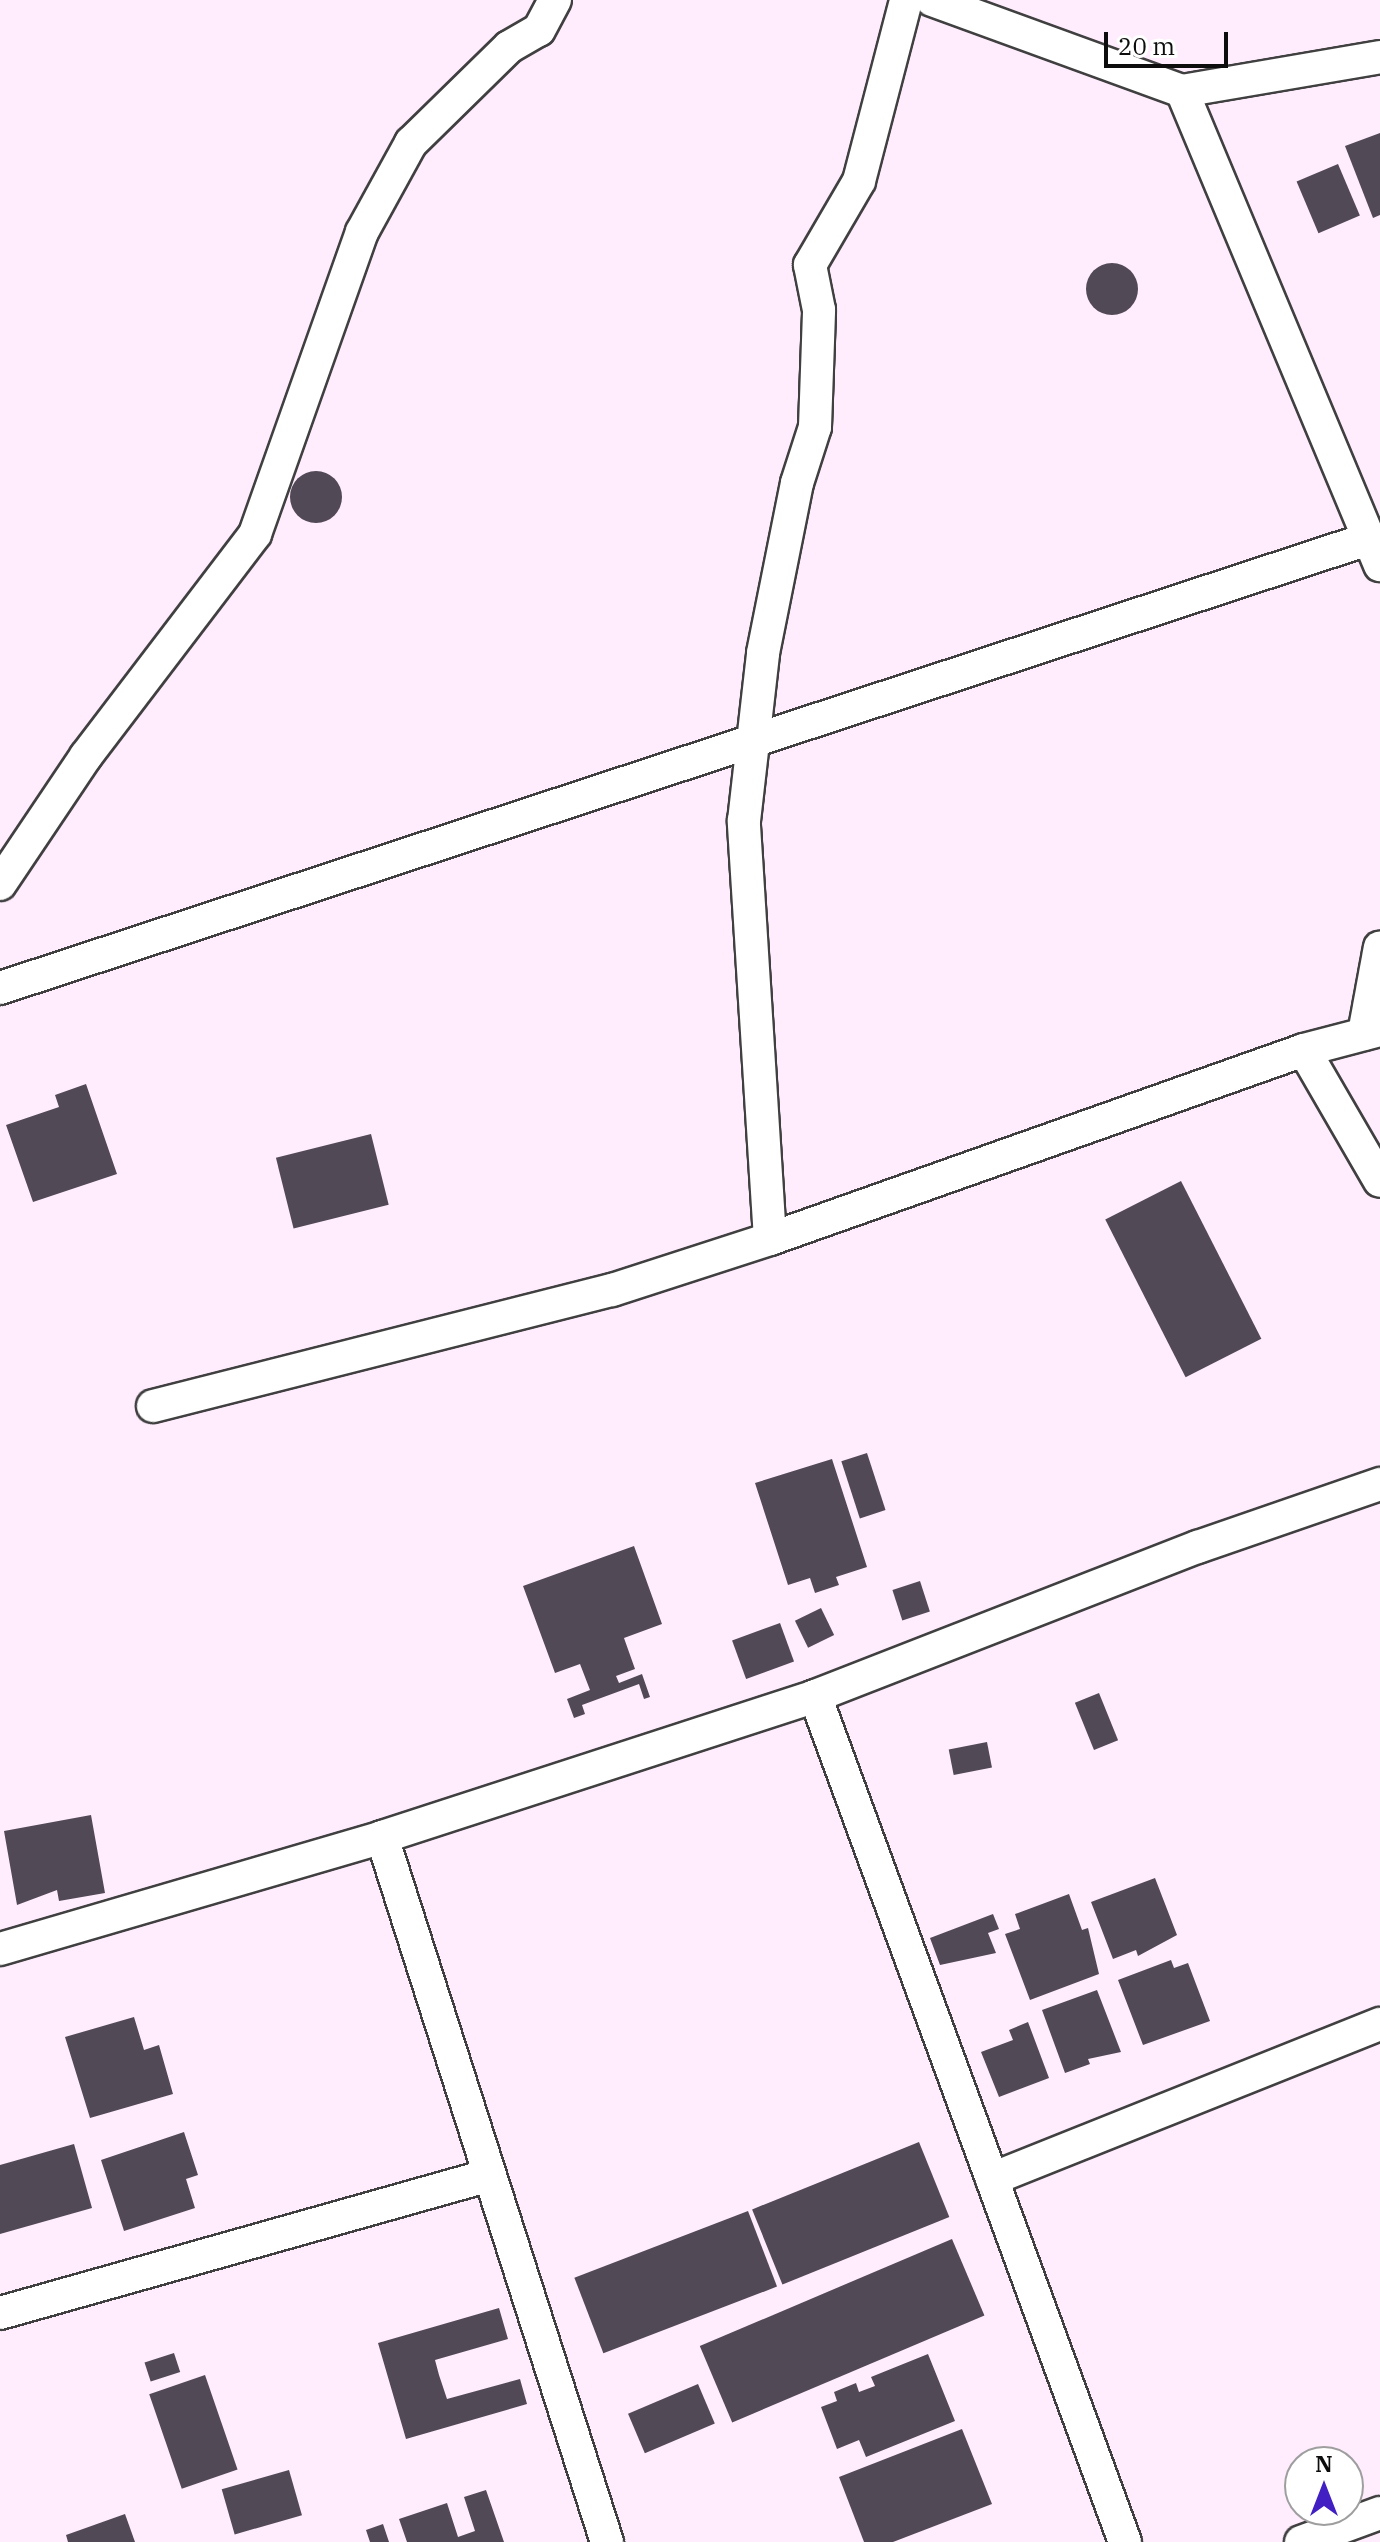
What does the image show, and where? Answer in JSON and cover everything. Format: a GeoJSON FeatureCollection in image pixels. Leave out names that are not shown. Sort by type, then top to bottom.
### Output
{"type":"FeatureCollection","features":[{"type":"Feature","properties":{"kind":"street"},"geometry":{"type":"LineString","coordinates":[[0,884],[86,756],[255,534],[362,232],[411,143],[509,47],[539,30],[555,0]]}},
{"type":"Feature","properties":{"kind":"street"},"geometry":{"type":"LineString","coordinates":[[770,1239],[744,821],[766,638],[797,483],[815,427],[819,310],[810,265],[859,181],[906,0]]}},
{"type":"Feature","properties":{"kind":"street"},"geometry":{"type":"LineString","coordinates":[[932,0],[1182,91],[1380,57]]}},
{"type":"Feature","properties":{"kind":"street"},"geometry":{"type":"LineString","coordinates":[[2,981],[753,741],[1374,552],[1182,91]]}},
{"type":"Feature","properties":{"kind":"street"},"geometry":{"type":"LineString","coordinates":[[153,1406],[612,1290],[770,1239],[1304,1050],[1372,1032],[1380,947]]}},
{"type":"Feature","properties":{"kind":"street"},"geometry":{"type":"LineString","coordinates":[[1304,1050],[1380,1181]]}},
{"type":"Feature","properties":{"kind":"street"},"geometry":{"type":"LineString","coordinates":[[0,1949],[382,1837],[815,1696],[1198,1547],[1380,1484]]}},
{"type":"Feature","properties":{"kind":"street"},"geometry":{"type":"LineString","coordinates":[[815,1696],[1125,2542]]}},
{"type":"Feature","properties":{"kind":"street"},"geometry":{"type":"LineString","coordinates":[[382,1837],[607,2542]]}},
{"type":"Feature","properties":{"kind":"street"},"geometry":{"type":"LineString","coordinates":[[992,2179],[1380,2024]]}},
{"type":"Feature","properties":{"kind":"street"},"geometry":{"type":"LineString","coordinates":[[0,2313],[490,2175]]}},
{"type":"Feature","properties":{"kind":"street"},"geometry":{"type":"LineString","coordinates":[[1301,2542],[1380,2513]]}},
{"type":"Feature","properties":{"kind":"building"},"geometry":{"type":"Polygon","coordinates":[[[1380,133],[1380,215],[1373,218],[1345,146],[1380,133]]]}},
{"type":"Feature","properties":{"kind":"building"},"geometry":{"type":"Polygon","coordinates":[[[1338,164],[1360,216],[1318,233],[1297,182],[1338,164]]]}},
{"type":"Feature","properties":{"kind":"building"},"geometry":{"type":"Polygon","coordinates":[[[1112,263],[1130,271],[1138,289],[1130,307],[1112,315],[1094,307],[1086,289],[1094,271],[1112,263]]]}},
{"type":"Feature","properties":{"kind":"building"},"geometry":{"type":"Polygon","coordinates":[[[316,471],[334,479],[342,497],[334,515],[316,523],[298,515],[290,497],[298,479],[316,471]]]}},
{"type":"Feature","properties":{"kind":"building"},"geometry":{"type":"Polygon","coordinates":[[[86,1084],[117,1174],[33,1202],[6,1125],[59,1107],[55,1095],[86,1084]]]}},
{"type":"Feature","properties":{"kind":"building"},"geometry":{"type":"Polygon","coordinates":[[[371,1134],[389,1205],[294,1229],[276,1158],[371,1134]]]}},
{"type":"Feature","properties":{"kind":"building"},"geometry":{"type":"Polygon","coordinates":[[[1181,1181],[1261,1339],[1186,1377],[1105,1220],[1181,1181]]]}},
{"type":"Feature","properties":{"kind":"building"},"geometry":{"type":"Polygon","coordinates":[[[867,1453],[886,1510],[860,1518],[841,1461],[867,1453]]]}},
{"type":"Feature","properties":{"kind":"building"},"geometry":{"type":"Polygon","coordinates":[[[832,1459],[867,1567],[836,1577],[839,1585],[815,1593],[810,1578],[788,1585],[755,1483],[832,1459]]]}},
{"type":"Feature","properties":{"kind":"building"},"geometry":{"type":"Polygon","coordinates":[[[634,1546],[662,1624],[624,1638],[635,1669],[616,1676],[619,1683],[642,1674],[650,1697],[644,1699],[639,1684],[582,1705],[585,1714],[574,1718],[567,1699],[590,1690],[580,1664],[555,1673],[523,1586],[634,1546]]]}},
{"type":"Feature","properties":{"kind":"building"},"geometry":{"type":"Polygon","coordinates":[[[920,1581],[930,1611],[902,1620],[892,1590],[920,1581]]]}},
{"type":"Feature","properties":{"kind":"building"},"geometry":{"type":"Polygon","coordinates":[[[821,1608],[834,1635],[808,1648],[795,1621],[821,1608]]]}},
{"type":"Feature","properties":{"kind":"building"},"geometry":{"type":"Polygon","coordinates":[[[780,1623],[794,1662],[746,1679],[732,1640],[780,1623]]]}},
{"type":"Feature","properties":{"kind":"building"},"geometry":{"type":"Polygon","coordinates":[[[1099,1693],[1118,1740],[1094,1750],[1075,1703],[1099,1693]]]}},
{"type":"Feature","properties":{"kind":"building"},"geometry":{"type":"Polygon","coordinates":[[[987,1742],[992,1768],[954,1775],[949,1749],[987,1742]]]}},
{"type":"Feature","properties":{"kind":"building"},"geometry":{"type":"Polygon","coordinates":[[[91,1815],[105,1893],[59,1901],[57,1890],[17,1905],[4,1831],[91,1815]]]}},
{"type":"Feature","properties":{"kind":"building"},"geometry":{"type":"Polygon","coordinates":[[[1155,1878],[1177,1935],[1138,1956],[1136,1950],[1113,1959],[1091,1902],[1155,1878]]]}},
{"type":"Feature","properties":{"kind":"building"},"geometry":{"type":"Polygon","coordinates":[[[1069,1894],[1082,1930],[1088,1928],[1099,1974],[1030,2000],[1005,1934],[1020,1929],[1015,1914],[1069,1894]]]}},
{"type":"Feature","properties":{"kind":"building"},"geometry":{"type":"Polygon","coordinates":[[[993,1914],[999,1929],[988,1933],[996,1953],[940,1965],[930,1938],[993,1914]]]}},
{"type":"Feature","properties":{"kind":"building"},"geometry":{"type":"Polygon","coordinates":[[[1171,1960],[1174,1968],[1188,1963],[1210,2021],[1143,2045],[1118,1980],[1171,1960]]]}},
{"type":"Feature","properties":{"kind":"building"},"geometry":{"type":"Polygon","coordinates":[[[1097,1990],[1121,2052],[1088,2059],[1090,2064],[1065,2073],[1042,2010],[1097,1990]]]}},
{"type":"Feature","properties":{"kind":"building"},"geometry":{"type":"Polygon","coordinates":[[[134,2017],[144,2050],[159,2045],[173,2094],[90,2118],[65,2037],[134,2017]]]}},
{"type":"Feature","properties":{"kind":"building"},"geometry":{"type":"Polygon","coordinates":[[[1028,2022],[1049,2078],[999,2097],[981,2052],[1013,2040],[1009,2030],[1028,2022]]]}},
{"type":"Feature","properties":{"kind":"building"},"geometry":{"type":"Polygon","coordinates":[[[184,2132],[198,2175],[186,2179],[195,2208],[124,2231],[101,2160],[184,2132]]]}},
{"type":"Feature","properties":{"kind":"building"},"geometry":{"type":"Polygon","coordinates":[[[919,2142],[949,2217],[782,2285],[752,2209],[919,2142]]]}},
{"type":"Feature","properties":{"kind":"building"},"geometry":{"type":"Polygon","coordinates":[[[74,2144],[92,2208],[0,2234],[0,2165],[74,2144]]]}},
{"type":"Feature","properties":{"kind":"building"},"geometry":{"type":"Polygon","coordinates":[[[748,2211],[777,2287],[603,2353],[574,2278],[748,2211]]]}},
{"type":"Feature","properties":{"kind":"building"},"geometry":{"type":"Polygon","coordinates":[[[952,2239],[984,2315],[732,2422],[700,2346],[952,2239]]]}},
{"type":"Feature","properties":{"kind":"building"},"geometry":{"type":"Polygon","coordinates":[[[499,2308],[508,2339],[435,2360],[439,2375],[447,2399],[520,2379],[527,2404],[406,2439],[378,2343],[499,2308]]]}},
{"type":"Feature","properties":{"kind":"building"},"geometry":{"type":"Polygon","coordinates":[[[174,2353],[180,2372],[151,2382],[145,2363],[174,2353]]]}},
{"type":"Feature","properties":{"kind":"building"},"geometry":{"type":"Polygon","coordinates":[[[928,2354],[955,2421],[866,2457],[859,2440],[837,2449],[821,2407],[837,2401],[834,2392],[856,2383],[859,2392],[875,2386],[871,2377],[928,2354]]]}},
{"type":"Feature","properties":{"kind":"building"},"geometry":{"type":"Polygon","coordinates":[[[205,2375],[238,2470],[182,2489],[149,2394],[205,2375]]]}},
{"type":"Feature","properties":{"kind":"building"},"geometry":{"type":"Polygon","coordinates":[[[698,2384],[715,2424],[645,2453],[628,2414],[698,2384]]]}},
{"type":"Feature","properties":{"kind":"building"},"geometry":{"type":"Polygon","coordinates":[[[962,2429],[992,2504],[893,2542],[864,2542],[839,2477],[962,2429]]]}},
{"type":"Feature","properties":{"kind":"building"},"geometry":{"type":"Polygon","coordinates":[[[289,2470],[302,2515],[235,2534],[222,2489],[289,2470]]]}},
{"type":"Feature","properties":{"kind":"building"},"geometry":{"type":"Polygon","coordinates":[[[486,2490],[504,2542],[407,2542],[399,2519],[447,2503],[458,2537],[475,2531],[464,2497],[486,2490]]]}},
{"type":"Feature","properties":{"kind":"building"},"geometry":{"type":"Polygon","coordinates":[[[125,2514],[135,2542],[68,2542],[66,2535],[125,2514]]]}},
{"type":"Feature","properties":{"kind":"building"},"geometry":{"type":"Polygon","coordinates":[[[383,2524],[389,2542],[370,2542],[366,2530],[383,2524]]]}}]}
